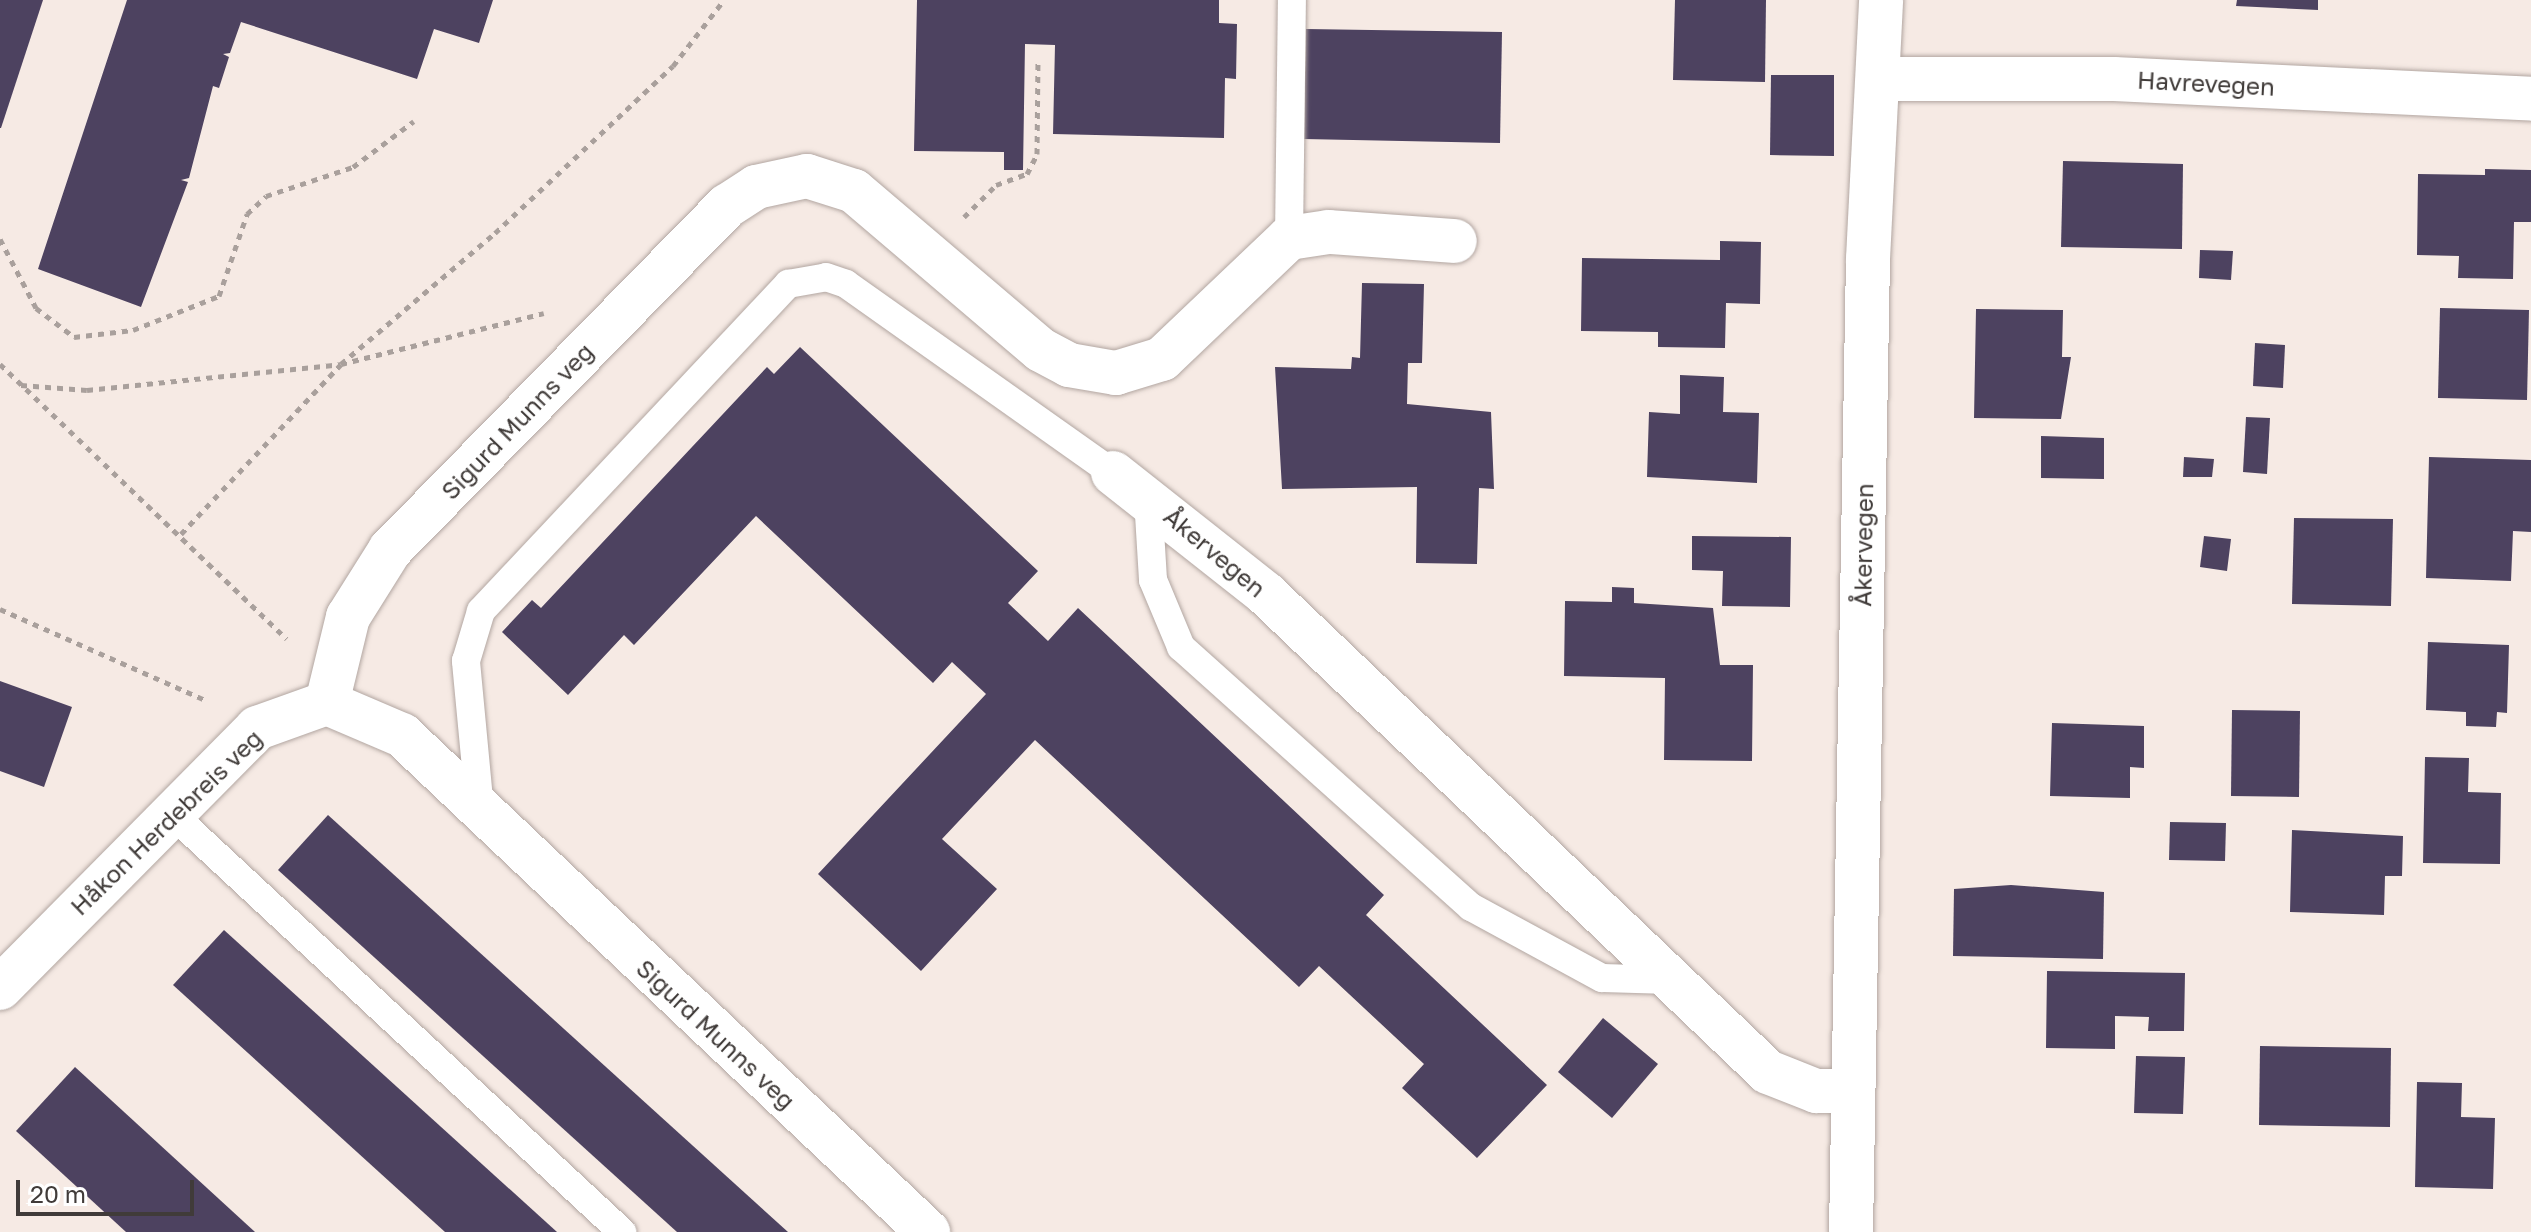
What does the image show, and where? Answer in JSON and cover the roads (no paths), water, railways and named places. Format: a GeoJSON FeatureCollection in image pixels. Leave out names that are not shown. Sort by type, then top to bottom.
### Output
{"type":"FeatureCollection","features":[{"type":"Feature","properties":{"kind":"street","name":"Åkervegen"},"geometry":{"type":"LineString","coordinates":[[1851,1232],[1868,259],[1882,79],[1881,0]]}},
{"type":"Feature","properties":{"kind":"street","name":"Havrevegen"},"geometry":{"type":"LineString","coordinates":[[1882,79],[2114,79],[2531,99]]}},
{"type":"Feature","properties":{"kind":"street","name":"Sigurd Munns veg"},"geometry":{"type":"LineString","coordinates":[[928,1232],[402,735],[327,703],[348,617],[390,550],[727,206],[779,178],[832,181],[878,207],[1041,350],[1069,365],[1116,373],[1162,359],[1289,238]]}},
{"type":"Feature","properties":{"kind":"street"},"geometry":{"type":"LineString","coordinates":[[1289,238],[1329,232],[1455,241]]}},
{"type":"Feature","properties":{"kind":"street","name":"Åkervegen"},"geometry":{"type":"LineString","coordinates":[[1113,473],[1266,594],[1768,1072],[1816,1091],[1853,1091]]}},
{"type":"Feature","properties":{"kind":"street","name":"Håkon Herdebreis veg"},"geometry":{"type":"LineString","coordinates":[[7,969],[257,728],[327,703]]}},
{"type":"Feature","properties":{"kind":"lane"},"geometry":{"type":"LineString","coordinates":[[1289,238],[1292,0]]}},
{"type":"Feature","properties":{"kind":"lane"},"geometry":{"type":"LineString","coordinates":[[480,812],[466,661],[481,611],[788,284],[826,277],[846,284],[1113,473]]}},
{"type":"Feature","properties":{"kind":"lane"},"geometry":{"type":"LineString","coordinates":[[1148,498],[1153,580],[1181,647],[1471,907],[1602,978],[1670,980]]}},
{"type":"Feature","properties":{"kind":"lane"},"geometry":{"type":"LineString","coordinates":[[171,813],[622,1232]]}}]}
